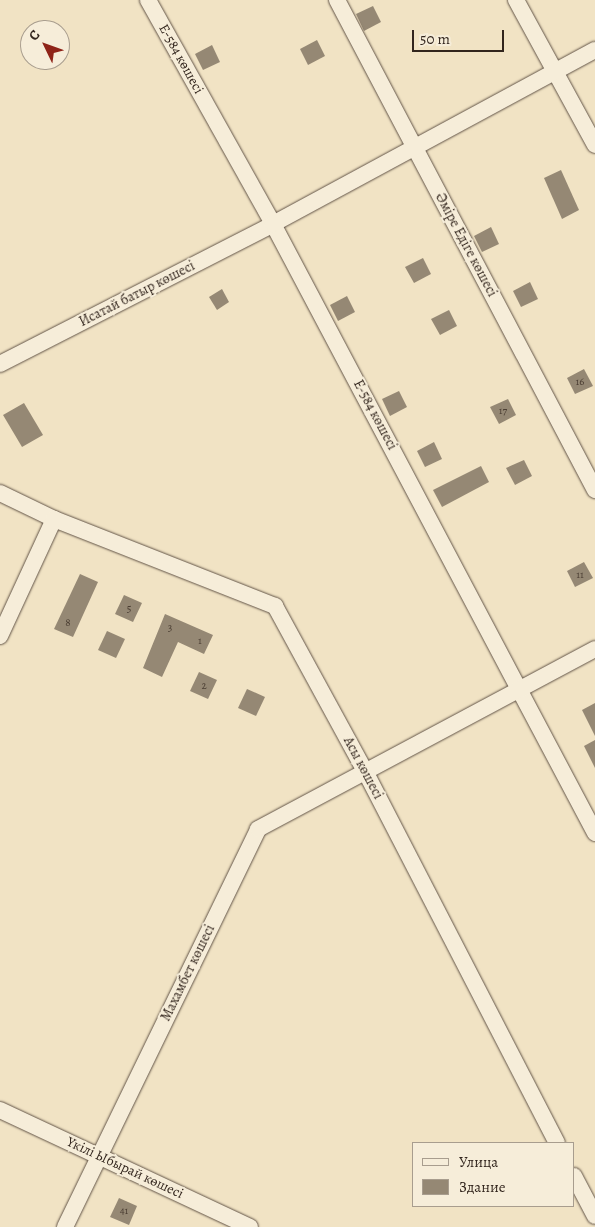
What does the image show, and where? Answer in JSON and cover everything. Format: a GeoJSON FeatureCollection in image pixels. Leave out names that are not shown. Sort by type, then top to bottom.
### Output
{"type":"FeatureCollection","features":[{"type":"Feature","properties":{"kind":"street","name":"Е-584 көшесі"},"geometry":{"type":"LineString","coordinates":[[148,0],[273,224],[595,833]]}},
{"type":"Feature","properties":{"kind":"street","name":"Әміре Едіге көшесі"},"geometry":{"type":"LineString","coordinates":[[337,0],[595,490]]}},
{"type":"Feature","properties":{"kind":"street"},"geometry":{"type":"LineString","coordinates":[[516,0],[595,145]]}},
{"type":"Feature","properties":{"kind":"street","name":"Исатай батыр көшесі"},"geometry":{"type":"LineString","coordinates":[[0,364],[273,224],[413,146],[557,73],[595,50]]}},
{"type":"Feature","properties":{"kind":"street","name":"Асы көшесі"},"geometry":{"type":"LineString","coordinates":[[0,493],[54,519],[276,606],[366,773],[555,1142]]}},
{"type":"Feature","properties":{"kind":"street"},"geometry":{"type":"LineString","coordinates":[[0,636],[54,519]]}},
{"type":"Feature","properties":{"kind":"street","name":"Махамбет көшесі"},"geometry":{"type":"LineString","coordinates":[[65,1227],[258,829],[595,649]]}},
{"type":"Feature","properties":{"kind":"street","name":"Үкілі Ыбырай көшесі"},"geometry":{"type":"LineString","coordinates":[[0,1110],[250,1227]]}},
{"type":"Feature","properties":{"kind":"street"},"geometry":{"type":"LineString","coordinates":[[575,1178],[595,1216]]}},
{"type":"Feature","properties":{"kind":"building"},"geometry":{"type":"Polygon","coordinates":[[[373,6],[381,22],[364,31],[356,14],[373,6]]]}},
{"type":"Feature","properties":{"kind":"building"},"geometry":{"type":"Polygon","coordinates":[[[317,40],[325,56],[308,65],[300,49],[317,40]]]}},
{"type":"Feature","properties":{"kind":"building"},"geometry":{"type":"Polygon","coordinates":[[[212,45],[220,62],[203,70],[195,54],[212,45]]]}},
{"type":"Feature","properties":{"kind":"building"},"geometry":{"type":"Polygon","coordinates":[[[561,170],[579,210],[562,219],[544,178],[561,170]]]}},
{"type":"Feature","properties":{"kind":"building"},"geometry":{"type":"Polygon","coordinates":[[[491,227],[499,244],[482,252],[474,236],[491,227]]]}},
{"type":"Feature","properties":{"kind":"building"},"geometry":{"type":"Polygon","coordinates":[[[423,258],[431,274],[414,283],[405,267],[423,258]]]}},
{"type":"Feature","properties":{"kind":"building"},"geometry":{"type":"Polygon","coordinates":[[[530,282],[538,299],[521,307],[513,291],[530,282]]]}},
{"type":"Feature","properties":{"kind":"building"},"geometry":{"type":"Polygon","coordinates":[[[222,289],[229,302],[217,310],[209,297],[222,289]]]}},
{"type":"Feature","properties":{"kind":"building"},"geometry":{"type":"Polygon","coordinates":[[[347,296],[355,312],[338,321],[330,305],[347,296]]]}},
{"type":"Feature","properties":{"kind":"building"},"geometry":{"type":"Polygon","coordinates":[[[449,310],[457,326],[440,335],[431,319],[449,310]]]}},
{"type":"Feature","properties":{"kind":"building"},"geometry":{"type":"Polygon","coordinates":[[[584,369],[593,386],[575,394],[567,378],[584,369]]]}},
{"type":"Feature","properties":{"kind":"building"},"geometry":{"type":"Polygon","coordinates":[[[399,391],[407,407],[390,416],[382,399],[399,391]]]}},
{"type":"Feature","properties":{"kind":"building"},"geometry":{"type":"Polygon","coordinates":[[[508,399],[516,415],[499,424],[490,407],[508,399]]]}},
{"type":"Feature","properties":{"kind":"building"},"geometry":{"type":"Polygon","coordinates":[[[24,403],[43,435],[22,447],[3,415],[24,403]]]}},
{"type":"Feature","properties":{"kind":"building"},"geometry":{"type":"Polygon","coordinates":[[[434,442],[442,459],[425,467],[417,451],[434,442]]]}},
{"type":"Feature","properties":{"kind":"building"},"geometry":{"type":"Polygon","coordinates":[[[524,460],[532,476],[515,485],[506,468],[524,460]]]}},
{"type":"Feature","properties":{"kind":"building"},"geometry":{"type":"Polygon","coordinates":[[[481,466],[489,482],[442,507],[433,490],[481,466]]]}},
{"type":"Feature","properties":{"kind":"building"},"geometry":{"type":"Polygon","coordinates":[[[584,562],[593,578],[575,587],[567,571],[584,562]]]}},
{"type":"Feature","properties":{"kind":"building"},"geometry":{"type":"Polygon","coordinates":[[[80,574],[98,582],[73,637],[54,629],[80,574]]]}},
{"type":"Feature","properties":{"kind":"building"},"geometry":{"type":"Polygon","coordinates":[[[124,595],[142,603],[133,622],[115,614],[124,595]]]}},
{"type":"Feature","properties":{"kind":"building"},"geometry":{"type":"Polygon","coordinates":[[[165,614],[213,635],[204,654],[178,642],[162,677],[143,668],[165,614]]]}},
{"type":"Feature","properties":{"kind":"building"},"geometry":{"type":"Polygon","coordinates":[[[107,631],[125,639],[116,658],[98,650],[107,631]]]}},
{"type":"Feature","properties":{"kind":"building"},"geometry":{"type":"Polygon","coordinates":[[[199,672],[217,680],[208,699],[190,691],[199,672]]]}},
{"type":"Feature","properties":{"kind":"building"},"geometry":{"type":"Polygon","coordinates":[[[247,689],[265,697],[256,716],[238,708],[247,689]]]}},
{"type":"Feature","properties":{"kind":"building"},"geometry":{"type":"Polygon","coordinates":[[[595,703],[595,736],[582,710],[595,703]]]}},
{"type":"Feature","properties":{"kind":"building"},"geometry":{"type":"Polygon","coordinates":[[[595,740],[595,768],[584,746],[595,740]]]}},
{"type":"Feature","properties":{"kind":"building"},"geometry":{"type":"Polygon","coordinates":[[[119,1198],[137,1206],[129,1225],[110,1217],[119,1198]]]}}]}
